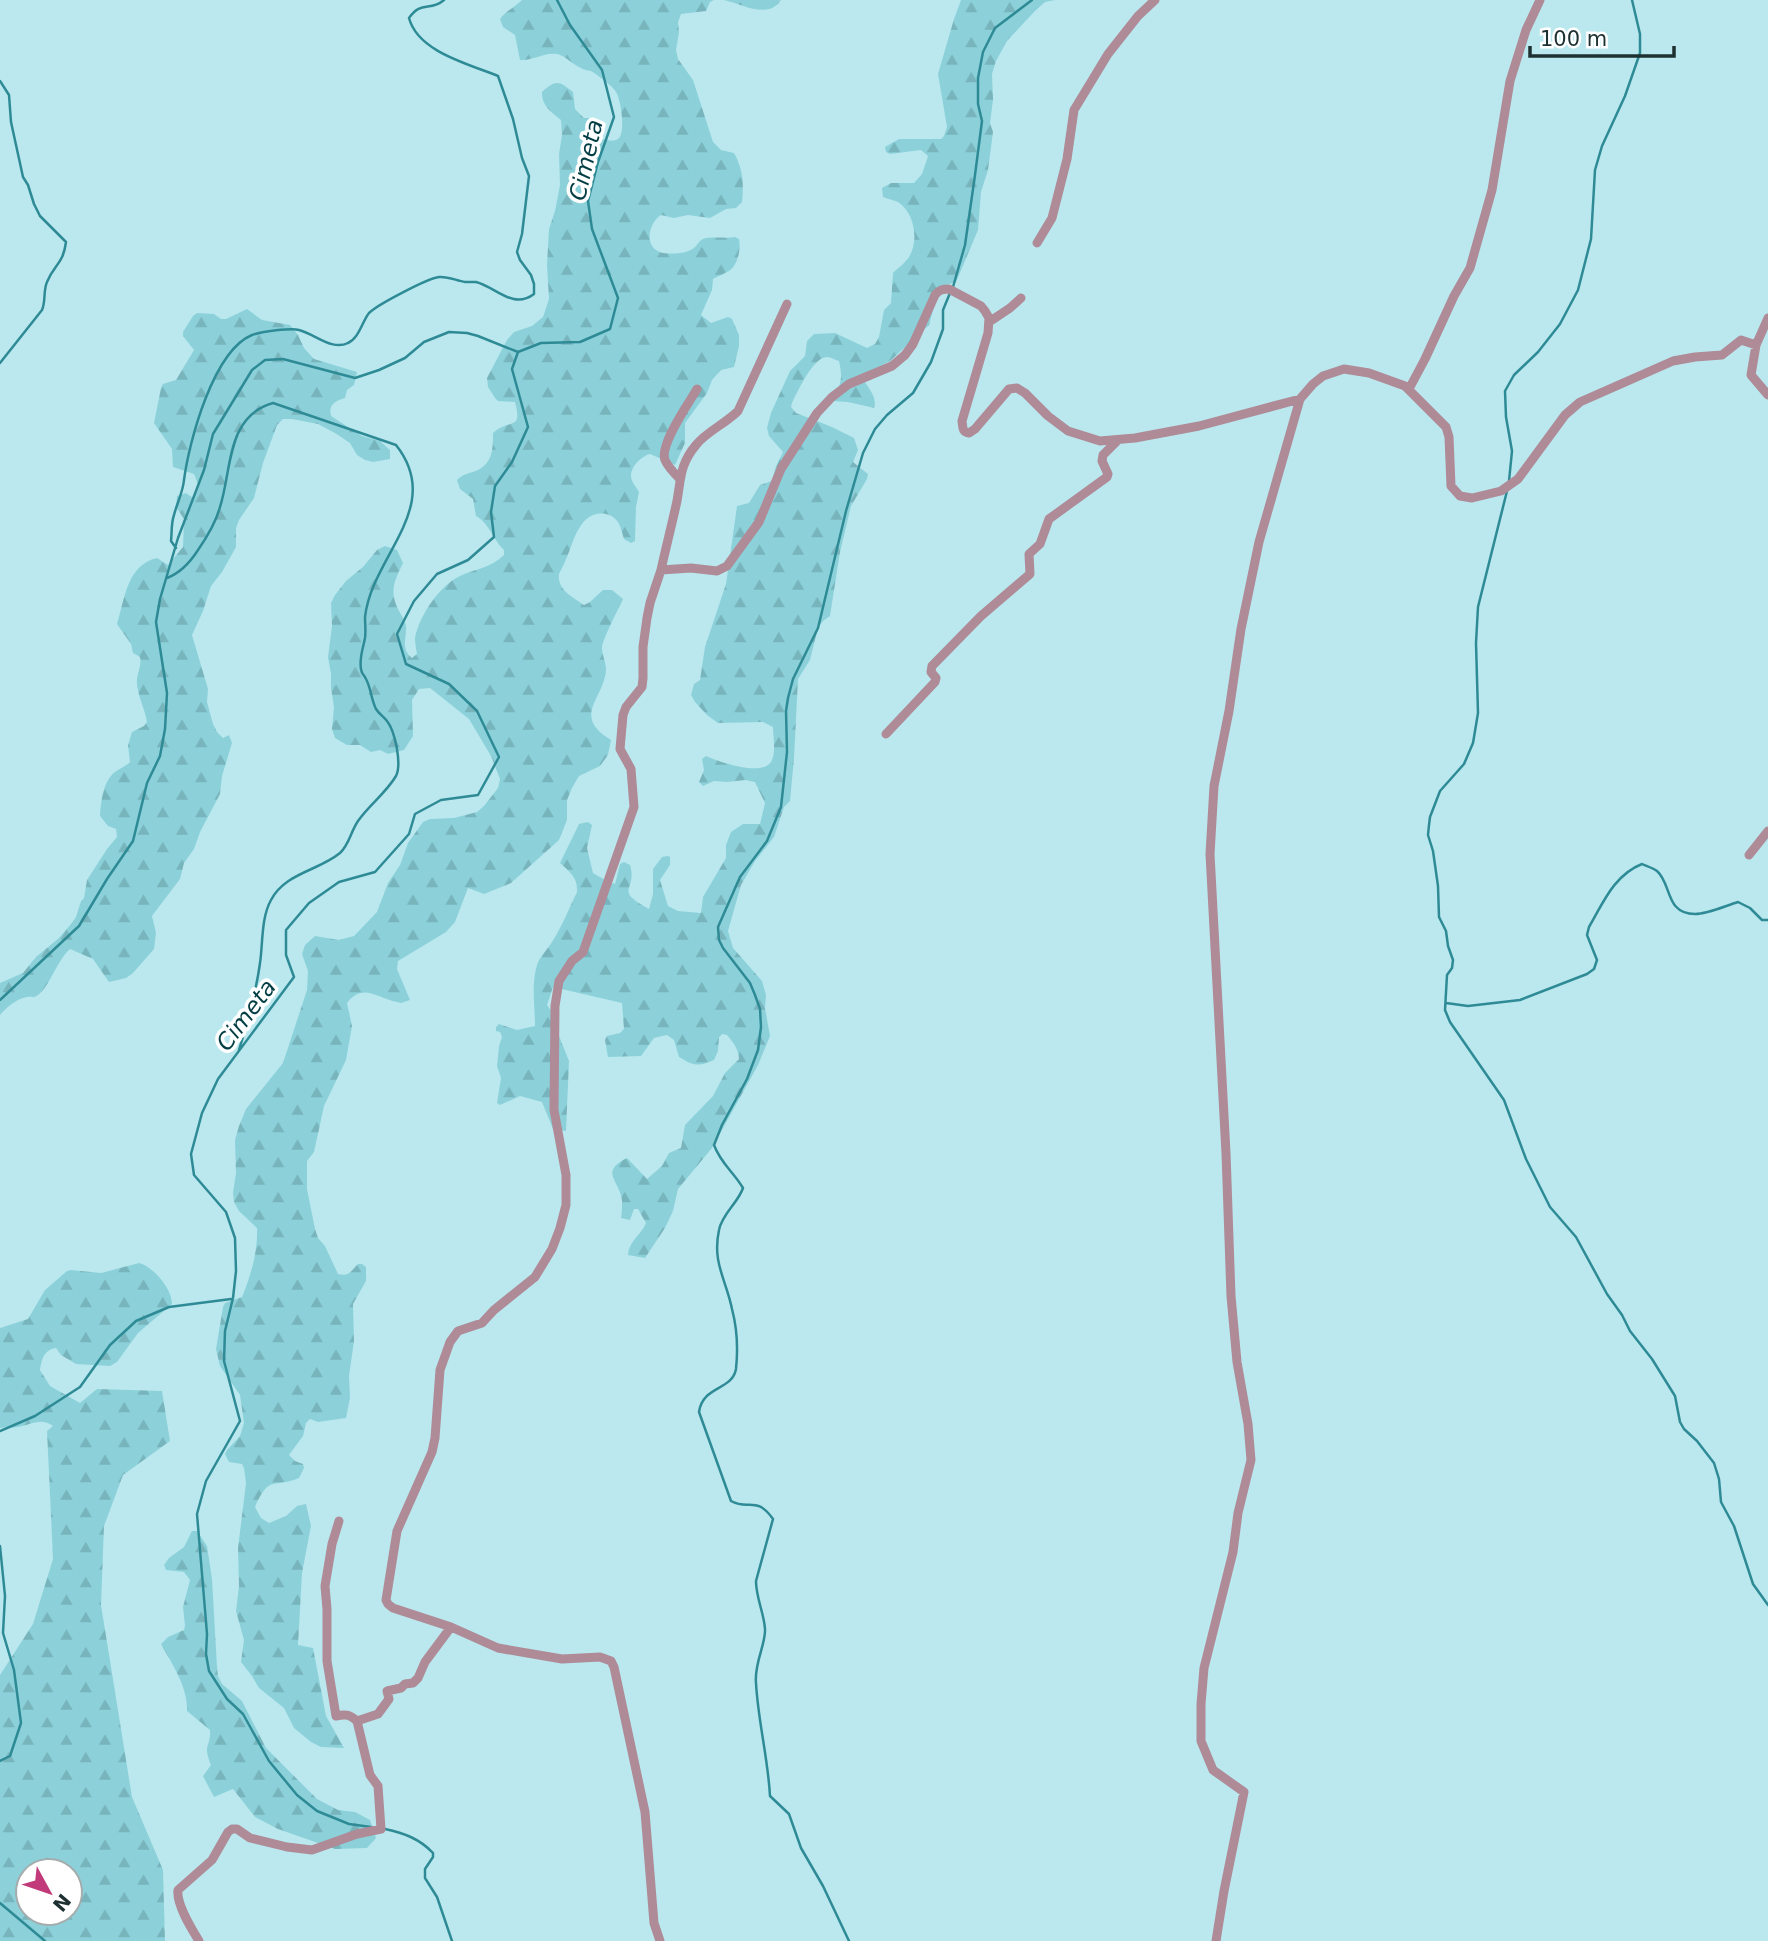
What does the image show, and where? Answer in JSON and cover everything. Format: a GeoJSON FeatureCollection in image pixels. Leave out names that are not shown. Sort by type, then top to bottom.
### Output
{"type":"FeatureCollection","features":[{"type":"Feature","properties":{"kind":"street"},"geometry":{"type":"LineString","coordinates":[[1037,243],[1052,218],[1067,159],[1074,110],[1108,54],[1138,16],[1155,0]]}},
{"type":"Feature","properties":{"kind":"street"},"geometry":{"type":"LineString","coordinates":[[1409,388],[1470,268],[1492,190],[1510,81],[1526,30],[1540,0]]}},
{"type":"Feature","properties":{"kind":"street"},"geometry":{"type":"LineString","coordinates":[[661,570],[718,570],[727,566],[759,522],[781,469],[817,413],[849,384],[892,366],[905,355],[939,290],[948,289],[981,306],[989,322],[962,421],[965,433],[975,429],[1009,389],[1017,388],[1068,431],[1100,441],[1199,426],[1300,399]]}},
{"type":"Feature","properties":{"kind":"street"},"geometry":{"type":"LineString","coordinates":[[989,322],[1021,298]]}},
{"type":"Feature","properties":{"kind":"street"},"geometry":{"type":"LineString","coordinates":[[660,1941],[654,1923],[645,1812],[612,1663],[600,1657],[562,1659],[498,1648],[451,1627],[393,1608],[387,1604],[386,1592],[397,1531],[432,1452],[440,1370],[450,1342],[458,1331],[482,1322],[535,1277],[552,1250],[560,1228],[566,1205],[566,1175],[554,1110],[555,1006],[559,981],[572,961],[583,952],[634,807],[631,769],[620,749],[623,715],[642,687],[647,618],[677,501],[679,478],[698,443],[738,411],[787,304]]}},
{"type":"Feature","properties":{"kind":"street"},"geometry":{"type":"LineString","coordinates":[[1768,318],[1756,345],[1751,375],[1768,396]]}},
{"type":"Feature","properties":{"kind":"street"},"geometry":{"type":"LineString","coordinates":[[1216,1941],[1244,1792],[1213,1770],[1201,1741],[1201,1704],[1204,1668],[1233,1552],[1238,1513],[1251,1460],[1231,1296],[1210,853],[1212,812],[1218,761],[1259,542],[1300,399],[1323,376],[1344,369],[1369,373],[1409,388],[1446,427],[1449,437],[1451,486],[1460,496],[1472,498],[1501,491],[1518,479],[1565,415],[1580,402],[1673,361],[1721,355],[1741,340],[1756,345]]}},
{"type":"Feature","properties":{"kind":"street"},"geometry":{"type":"LineString","coordinates":[[679,478],[664,458],[664,451],[670,435],[697,389]]}},
{"type":"Feature","properties":{"kind":"street"},"geometry":{"type":"LineString","coordinates":[[886,734],[936,682],[931,672],[932,666],[981,617],[1030,574],[1029,554],[1040,544],[1049,519],[1107,477],[1103,455],[1118,440]]}},
{"type":"Feature","properties":{"kind":"street"},"geometry":{"type":"LineString","coordinates":[[1749,855],[1768,831]]}},
{"type":"Feature","properties":{"kind":"street"},"geometry":{"type":"LineString","coordinates":[[199,1941],[177,1896],[178,1890],[212,1860],[232,1829],[237,1829],[250,1838],[312,1850],[357,1834],[381,1829],[378,1786],[370,1775],[357,1721],[345,1714],[336,1716],[327,1661],[325,1586],[339,1521]]}},
{"type":"Feature","properties":{"kind":"street"},"geometry":{"type":"LineString","coordinates":[[357,1721],[378,1714],[389,1699],[387,1691],[413,1683],[418,1678],[425,1662],[451,1627]]}},
{"type":"Feature","properties":{"kind":"green space"},"geometry":{"type":"Polygon","coordinates":[[[522,0],[714,0],[706,11],[681,14],[676,50],[678,59],[693,80],[713,142],[721,150],[734,153],[737,159],[742,177],[742,202],[736,208],[726,209],[710,218],[688,215],[674,218],[661,215],[653,224],[650,241],[657,251],[680,253],[695,247],[706,238],[739,239],[737,261],[729,271],[713,279],[712,290],[701,315],[711,323],[728,317],[732,319],[739,335],[739,346],[734,367],[721,370],[712,380],[707,393],[685,423],[685,443],[675,465],[650,454],[640,459],[631,472],[631,478],[639,492],[635,541],[631,543],[624,539],[619,524],[610,515],[592,516],[578,530],[559,574],[563,589],[584,605],[603,590],[612,590],[623,599],[603,644],[606,670],[591,715],[599,731],[611,740],[608,755],[600,766],[579,776],[572,788],[567,800],[567,820],[559,840],[511,883],[484,894],[468,888],[455,922],[446,932],[398,961],[397,969],[410,1000],[401,1003],[365,992],[359,993],[347,1003],[352,1026],[346,1060],[324,1106],[314,1152],[307,1161],[307,1189],[318,1238],[325,1246],[338,1274],[347,1274],[358,1264],[366,1267],[366,1281],[353,1304],[354,1341],[349,1376],[350,1398],[346,1418],[318,1422],[310,1419],[306,1423],[303,1436],[289,1455],[303,1464],[299,1478],[268,1486],[255,1507],[261,1518],[269,1523],[286,1516],[297,1506],[306,1504],[311,1526],[302,1573],[298,1645],[313,1648],[326,1716],[344,1748],[321,1747],[294,1728],[284,1708],[259,1688],[241,1662],[244,1640],[236,1611],[239,1586],[238,1548],[246,1483],[242,1464],[229,1462],[225,1454],[240,1436],[244,1423],[240,1395],[220,1366],[216,1349],[223,1307],[225,1303],[242,1297],[251,1272],[256,1245],[257,1228],[239,1211],[234,1202],[235,1140],[246,1109],[283,1063],[307,990],[308,971],[302,954],[305,945],[315,936],[339,940],[354,936],[377,912],[408,843],[423,822],[477,812],[498,788],[500,779],[491,756],[469,719],[430,688],[419,689],[412,700],[413,736],[404,750],[388,754],[380,750],[371,752],[360,745],[347,745],[335,738],[332,729],[334,707],[328,657],[332,626],[331,603],[346,581],[363,567],[377,550],[385,546],[397,550],[403,563],[393,592],[406,626],[406,651],[412,658],[417,654],[415,638],[421,620],[445,586],[452,580],[488,566],[504,555],[504,550],[476,516],[473,499],[460,489],[457,480],[487,463],[493,444],[493,433],[516,421],[515,402],[498,401],[488,387],[487,378],[507,340],[514,332],[532,326],[543,317],[549,299],[549,229],[560,185],[559,154],[562,135],[561,120],[545,104],[542,92],[558,83],[573,92],[575,109],[584,118],[593,118],[600,128],[602,139],[618,139],[622,131],[621,109],[616,92],[591,71],[578,67],[557,54],[520,60],[515,35],[503,27],[500,19],[522,0]]]}},
{"type":"Feature","properties":{"kind":"green space"},"geometry":{"type":"Polygon","coordinates":[[[724,0],[781,0],[776,6],[762,10],[724,0]]]}},
{"type":"Feature","properties":{"kind":"green space"},"geometry":{"type":"Polygon","coordinates":[[[961,0],[1055,0],[1045,2],[1035,11],[1007,41],[996,61],[992,74],[990,123],[993,132],[988,170],[981,192],[978,230],[956,282],[943,286],[938,292],[929,325],[890,361],[862,376],[873,395],[874,408],[833,401],[841,381],[840,367],[839,361],[827,357],[816,362],[811,368],[792,403],[791,407],[796,413],[854,438],[858,450],[853,462],[868,474],[851,506],[840,552],[830,616],[818,628],[810,660],[798,679],[790,801],[784,807],[774,837],[741,885],[728,931],[733,948],[762,981],[770,1036],[758,1065],[712,1148],[678,1189],[673,1211],[665,1228],[645,1258],[628,1255],[646,1223],[638,1209],[634,1209],[630,1220],[621,1218],[622,1200],[613,1177],[614,1168],[627,1158],[647,1179],[662,1166],[669,1153],[681,1148],[685,1125],[713,1096],[725,1073],[739,1059],[735,1046],[727,1035],[722,1034],[714,1060],[696,1064],[679,1057],[674,1040],[667,1035],[654,1038],[641,1056],[608,1057],[605,1040],[607,1036],[620,1033],[624,1029],[622,1003],[553,987],[547,1005],[558,1021],[559,1036],[569,1061],[566,1131],[553,1129],[542,1102],[520,1096],[500,1105],[497,1103],[501,1078],[497,1066],[502,1037],[496,1027],[499,1024],[517,1030],[535,1026],[534,988],[537,965],[559,930],[577,892],[575,879],[560,863],[579,824],[588,822],[592,825],[587,848],[593,873],[615,884],[620,864],[624,862],[630,865],[632,874],[629,893],[649,909],[653,894],[653,869],[662,857],[668,856],[670,865],[660,880],[668,906],[678,911],[701,913],[703,897],[726,858],[726,845],[731,832],[743,824],[760,824],[765,803],[755,782],[714,781],[703,786],[699,782],[704,770],[702,759],[706,756],[731,765],[751,768],[768,765],[774,752],[773,727],[763,722],[718,723],[707,715],[691,695],[694,684],[700,680],[705,647],[726,584],[737,506],[749,503],[760,485],[772,481],[783,452],[769,436],[767,428],[790,371],[805,356],[807,341],[814,334],[835,333],[867,348],[875,344],[879,337],[884,310],[891,303],[893,273],[909,257],[914,243],[914,228],[908,213],[898,202],[883,197],[882,188],[891,183],[914,183],[922,174],[928,156],[921,150],[890,154],[885,147],[899,139],[941,139],[944,136],[947,127],[938,74],[961,0]]]}},
{"type":"Feature","properties":{"kind":"green space"},"geometry":{"type":"Polygon","coordinates":[[[247,309],[262,320],[290,325],[314,359],[357,372],[354,385],[347,390],[345,398],[331,406],[331,416],[362,436],[380,441],[390,450],[390,459],[373,462],[365,460],[357,455],[350,443],[318,424],[283,419],[277,425],[254,498],[236,528],[236,547],[211,586],[192,635],[208,689],[207,702],[213,724],[223,738],[229,735],[232,743],[222,776],[220,794],[194,849],[184,863],[180,879],[152,916],[156,933],[154,949],[133,973],[126,978],[109,982],[93,959],[70,949],[38,995],[19,1000],[0,1015],[0,983],[23,973],[71,924],[84,898],[87,880],[117,837],[116,829],[108,826],[100,816],[103,792],[111,776],[130,762],[128,745],[132,732],[147,722],[137,684],[140,657],[133,653],[131,644],[117,624],[125,594],[139,568],[157,558],[168,565],[183,547],[184,519],[176,507],[177,496],[186,493],[193,498],[198,489],[194,474],[173,467],[172,449],[154,423],[161,388],[163,384],[176,380],[194,350],[183,336],[193,316],[197,313],[214,314],[226,319],[247,309]]]}},
{"type":"Feature","properties":{"kind":"green space"},"geometry":{"type":"Polygon","coordinates":[[[139,1263],[145,1265],[166,1285],[172,1304],[138,1333],[117,1362],[110,1366],[76,1364],[61,1355],[56,1348],[46,1353],[40,1370],[50,1386],[80,1403],[97,1389],[162,1391],[170,1441],[123,1475],[104,1526],[101,1605],[132,1797],[163,1870],[165,1941],[0,1941],[0,1675],[33,1624],[53,1559],[47,1431],[53,1426],[40,1422],[0,1428],[0,1328],[28,1319],[45,1290],[71,1270],[101,1273],[139,1263]]]}},
{"type":"Feature","properties":{"kind":"green space"},"geometry":{"type":"Polygon","coordinates":[[[192,1531],[197,1531],[207,1546],[212,1579],[217,1667],[222,1684],[242,1701],[266,1748],[317,1799],[338,1810],[355,1812],[370,1820],[376,1838],[367,1848],[335,1849],[278,1829],[255,1817],[233,1789],[214,1797],[203,1776],[211,1765],[207,1749],[210,1730],[187,1711],[182,1685],[161,1644],[168,1637],[184,1630],[183,1607],[190,1580],[184,1572],[166,1570],[164,1565],[184,1547],[192,1531]]]}},
{"type":"Feature","properties":{"kind":"waterway"},"geometry":{"type":"LineString","coordinates":[[176,548],[171,541],[172,521],[197,422],[215,378],[238,344],[255,334],[297,329],[330,343],[342,345],[355,337],[374,309],[439,277],[476,282],[512,299],[519,300],[534,294],[531,275],[517,252],[522,234],[529,176],[498,76],[433,48],[414,30],[409,18],[418,9],[444,0]]}},
{"type":"Feature","properties":{"kind":"waterway","name":"Cimeta"},"geometry":{"type":"LineString","coordinates":[[371,1827],[349,1824],[317,1811],[297,1795],[269,1761],[243,1714],[227,1699],[209,1671],[197,1514],[206,1481],[240,1421],[224,1361],[225,1331],[236,1271],[235,1238],[226,1212],[194,1175],[191,1154],[202,1113],[218,1079],[294,977],[286,955],[286,930],[309,903],[339,882],[375,872],[409,834],[415,814],[441,800],[478,795],[499,757],[477,711],[449,684],[406,664],[397,634],[414,601],[437,574],[468,560],[494,537],[491,512],[495,486],[512,462],[528,427],[512,369],[518,352],[541,343],[580,342],[610,329],[618,298],[592,229],[588,201],[614,117],[602,70],[570,25],[557,0]]}},
{"type":"Feature","properties":{"kind":"waterway"},"geometry":{"type":"LineString","coordinates":[[953,287],[965,245],[982,121],[978,104],[978,78],[983,52],[995,28],[1032,0]]}},
{"type":"Feature","properties":{"kind":"waterway"},"geometry":{"type":"LineString","coordinates":[[1509,481],[1512,451],[1505,391],[1514,375],[1538,352],[1560,324],[1578,290],[1591,239],[1595,170],[1640,53],[1640,34],[1632,0]]}},
{"type":"Feature","properties":{"kind":"waterway"},"geometry":{"type":"LineString","coordinates":[[0,81],[9,95],[11,122],[23,177],[34,204],[40,216],[66,242],[61,260],[47,282],[42,310],[0,363]]}},
{"type":"Feature","properties":{"kind":"waterway"},"geometry":{"type":"LineString","coordinates":[[849,1941],[823,1886],[801,1848],[789,1814],[770,1796],[756,1683],[765,1629],[756,1581],[773,1519],[762,1507],[731,1501],[699,1412],[706,1397],[729,1381],[736,1369],[735,1324],[718,1262],[717,1242],[721,1224],[743,1188],[714,1145],[747,1079],[758,1050],[761,1027],[760,1009],[750,983],[723,948],[718,927],[740,877],[767,841],[781,807],[787,752],[788,698],[793,679],[818,628],[863,453],[875,429],[913,393],[931,362],[943,329],[943,310],[950,293]]}},
{"type":"Feature","properties":{"kind":"waterway"},"geometry":{"type":"LineString","coordinates":[[0,1000],[79,926],[133,841],[147,783],[160,756],[165,729],[167,693],[156,622],[160,599],[178,538],[204,470],[213,434],[252,370],[265,360],[283,359],[355,378],[405,358],[424,342],[449,332],[478,336],[518,352]]}},
{"type":"Feature","properties":{"kind":"waterway"},"geometry":{"type":"LineString","coordinates":[[167,578],[189,562],[211,529],[220,507],[233,446],[239,432],[258,410],[273,403],[396,445],[409,468],[413,489],[410,510],[370,594],[360,661],[376,709],[393,732],[398,771],[358,821],[340,853],[293,878],[277,891],[271,900],[264,923],[260,963],[249,1018],[239,1050]]}},
{"type":"Feature","properties":{"kind":"waterway"},"geometry":{"type":"LineString","coordinates":[[1507,491],[1478,607],[1478,713],[1473,743],[1464,764],[1440,791],[1429,825],[1428,835],[1438,886],[1439,917],[1446,931],[1453,960],[1447,975],[1445,1010],[1450,1022],[1504,1100],[1526,1159],[1550,1207],[1576,1237],[1630,1331],[1652,1359],[1675,1396],[1684,1429],[1714,1463],[1721,1502],[1734,1526],[1753,1584],[1768,1605]]}},
{"type":"Feature","properties":{"kind":"waterway"},"geometry":{"type":"LineString","coordinates":[[1446,1003],[1468,1006],[1520,1000],[1587,974],[1594,969],[1597,960],[1587,935],[1589,927],[1617,882],[1642,864],[1657,871],[1674,904],[1685,913],[1705,913],[1738,902],[1750,908],[1762,920],[1768,920]]}},
{"type":"Feature","properties":{"kind":"waterway"},"geometry":{"type":"LineString","coordinates":[[0,1431],[35,1416],[80,1387],[110,1345],[136,1321],[169,1307],[231,1299]]}},
{"type":"Feature","properties":{"kind":"waterway"},"geometry":{"type":"LineString","coordinates":[[0,1546],[5,1596],[3,1633],[14,1670],[21,1723],[10,1756],[0,1761]]}},
{"type":"Feature","properties":{"kind":"waterway"},"geometry":{"type":"LineString","coordinates":[[385,1829],[411,1837],[433,1853],[425,1869],[425,1878],[437,1897],[452,1941]]}},
{"type":"Feature","properties":{"kind":"waterway"},"geometry":{"type":"LineString","coordinates":[[0,1903],[45,1941]]}}]}
